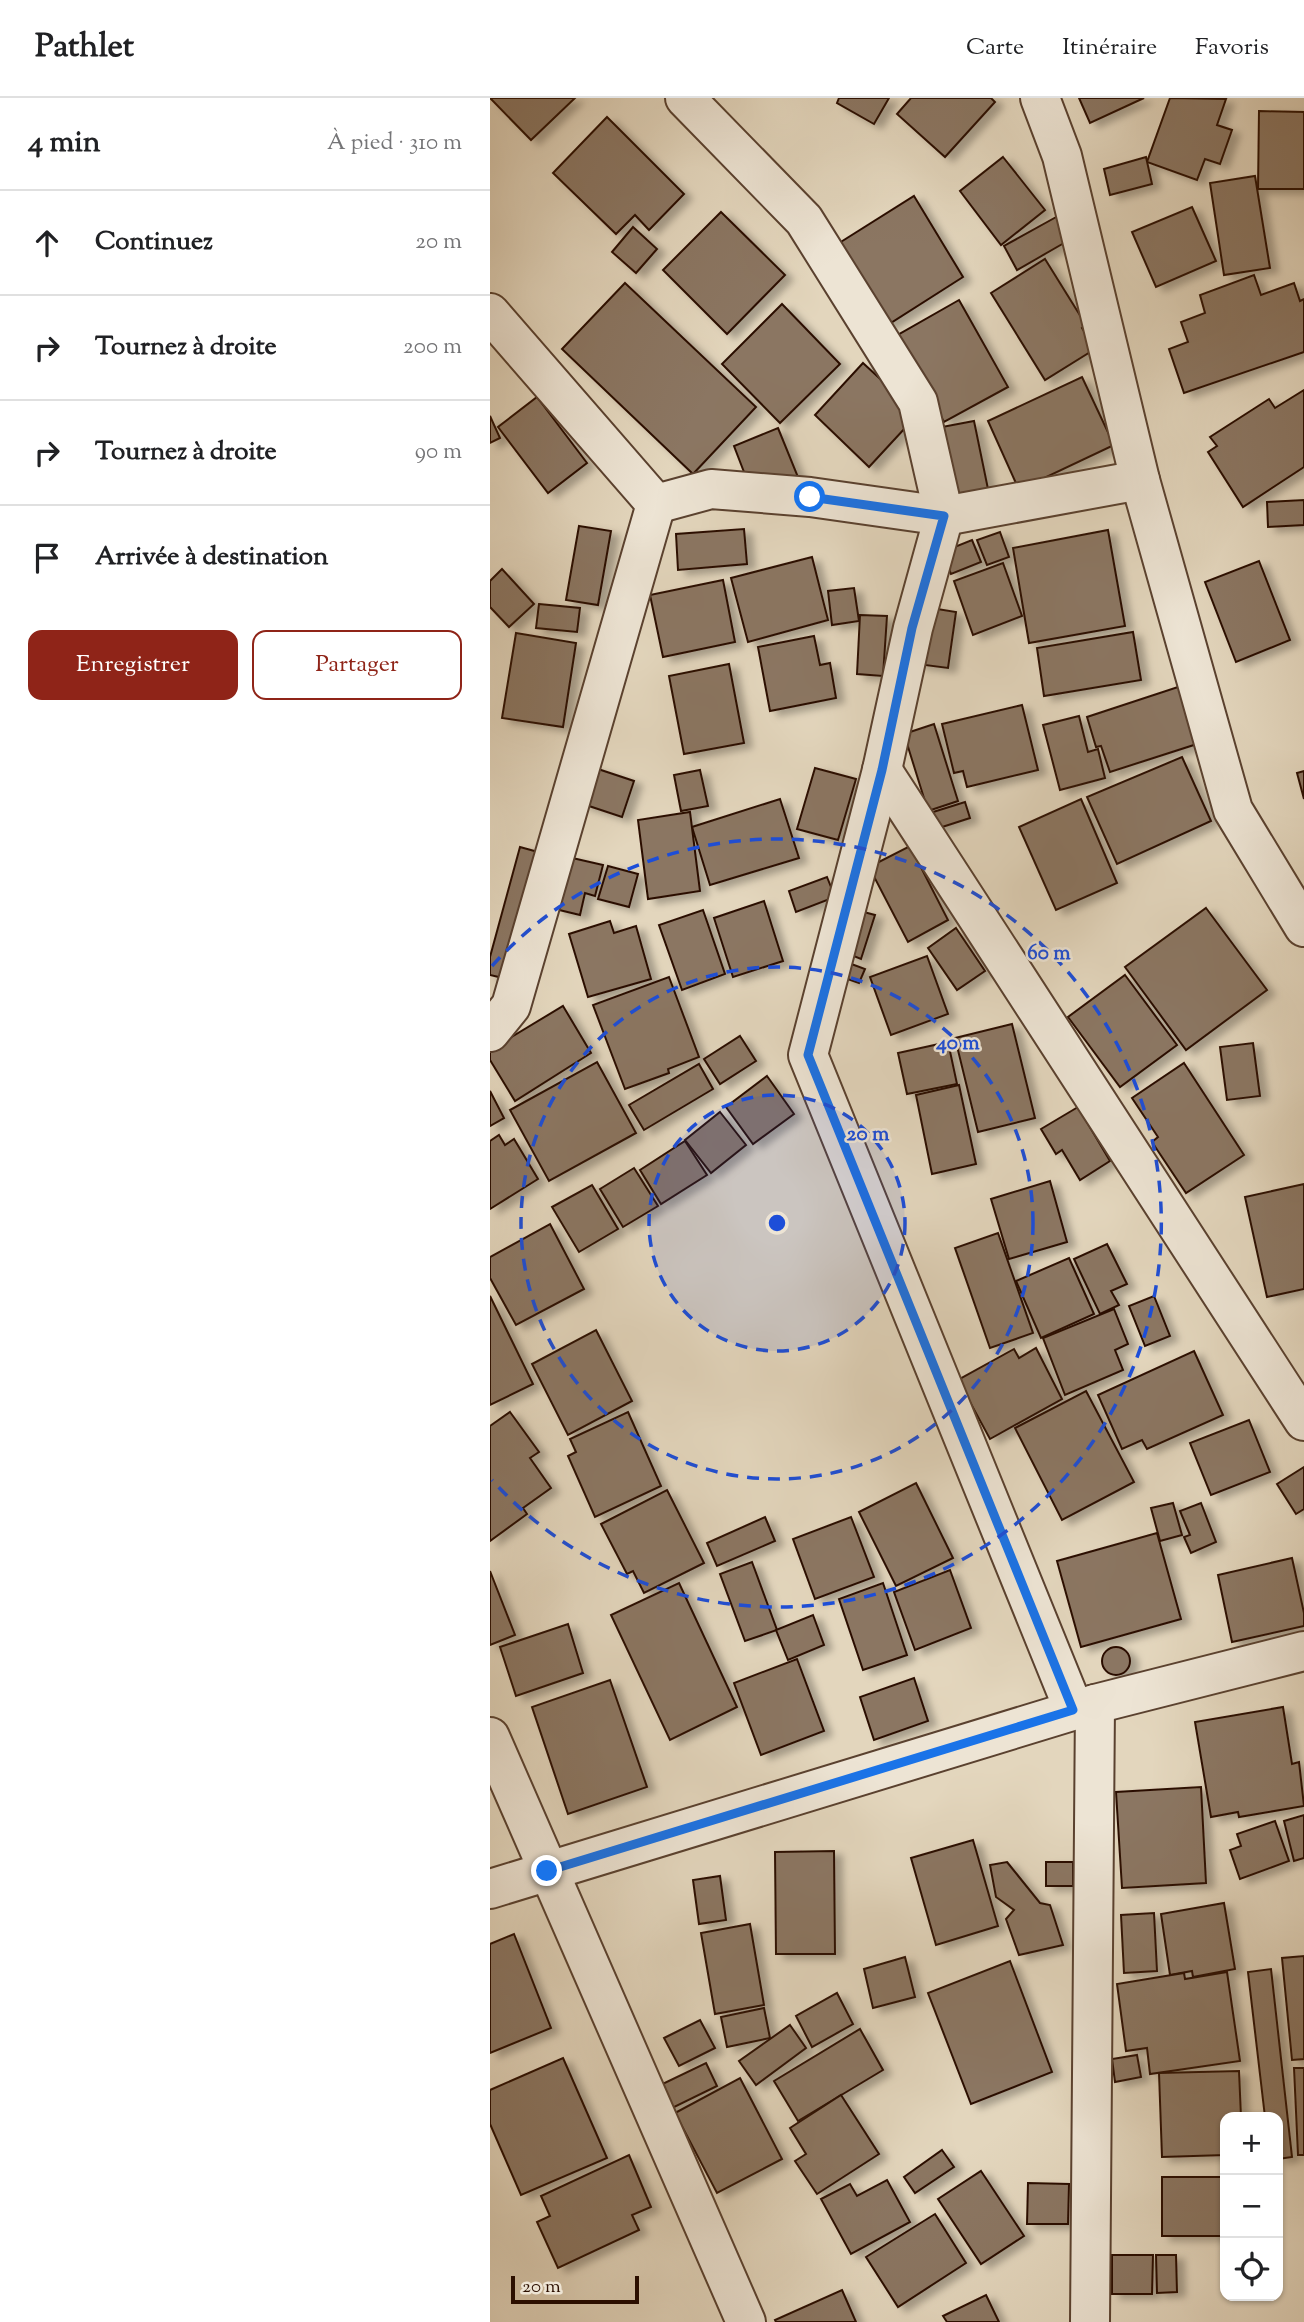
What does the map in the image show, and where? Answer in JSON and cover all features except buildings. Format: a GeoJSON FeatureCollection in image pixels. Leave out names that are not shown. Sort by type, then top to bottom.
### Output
{"type":"FeatureCollection","features":[{"type":"Feature","properties":{"kind":"street"},"geometry":{"type":"LineString","coordinates":[[685,98],[804,220],[918,401],[944,516],[912,628],[882,770],[808,1055],[1084,1707],[1090,2322]]}},
{"type":"Feature","properties":{"kind":"street"},"geometry":{"type":"LineString","coordinates":[[1040,98],[1062,156],[1140,480],[1233,810],[1304,927]]}},
{"type":"Feature","properties":{"kind":"street"},"geometry":{"type":"LineString","coordinates":[[491,317],[656,504]]}},
{"type":"Feature","properties":{"kind":"street"},"geometry":{"type":"LineString","coordinates":[[656,504],[711,489],[810,497],[944,516],[1140,480]]}},
{"type":"Feature","properties":{"kind":"street"},"geometry":{"type":"LineString","coordinates":[[490,1032],[511,1006],[656,504]]}},
{"type":"Feature","properties":{"kind":"street"},"geometry":{"type":"LineString","coordinates":[[882,770],[1304,1421]]}},
{"type":"Feature","properties":{"kind":"street"},"geometry":{"type":"LineString","coordinates":[[490,1889],[1084,1707],[1304,1651]]}},
{"type":"Feature","properties":{"kind":"street"},"geometry":{"type":"LineString","coordinates":[[490,1737],[746,2322]]}},
{"type":"Feature","properties":{"kind":"route"},"geometry":{"type":"LineString","coordinates":[[547,1871],[1073,1710],[808,1055],[882,770],[912,628],[944,516],[810,497]]}}]}
